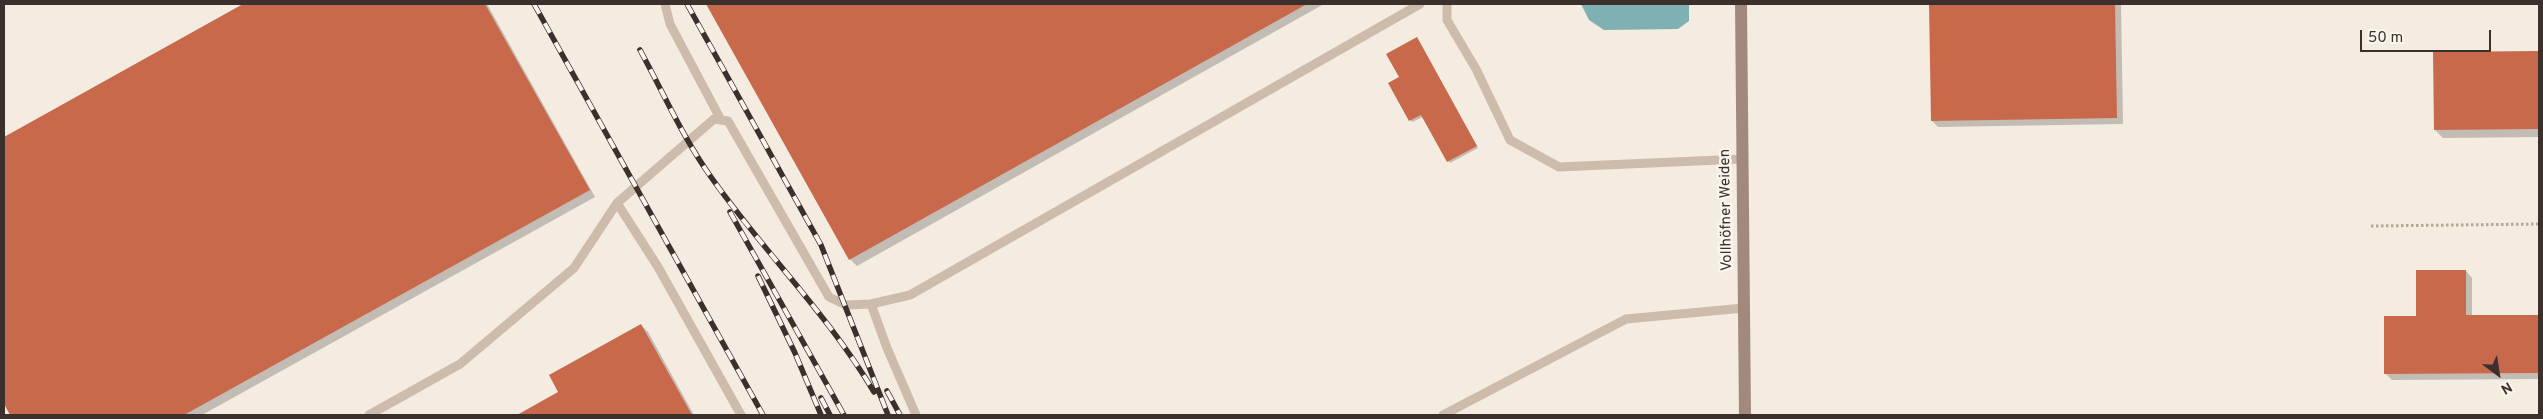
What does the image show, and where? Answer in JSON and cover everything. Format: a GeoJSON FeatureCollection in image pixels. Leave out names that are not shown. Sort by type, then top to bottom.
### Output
{"type":"FeatureCollection","features":[{"type":"Feature","properties":{"kind":"main road","name":"Vollhöfner Weiden"},"geometry":{"type":"LineString","coordinates":[[1741,4],[1745,415]]}},
{"type":"Feature","properties":{"kind":"lane"},"geometry":{"type":"LineString","coordinates":[[665,4],[670,24],[721,120]]}},
{"type":"Feature","properties":{"kind":"lane"},"geometry":{"type":"LineString","coordinates":[[369,415],[460,364],[574,268],[617,203],[714,119],[728,121],[829,297],[846,305],[871,304],[910,295],[1420,4]]}},
{"type":"Feature","properties":{"kind":"lane"},"geometry":{"type":"LineString","coordinates":[[1447,4],[1447,20],[1476,69],[1510,140],[1559,167],[1742,159]]}},
{"type":"Feature","properties":{"kind":"lane"},"geometry":{"type":"LineString","coordinates":[[617,203],[658,267],[741,415]]}},
{"type":"Feature","properties":{"kind":"lane"},"geometry":{"type":"LineString","coordinates":[[871,304],[901,383],[916,415]]}},
{"type":"Feature","properties":{"kind":"lane"},"geometry":{"type":"LineString","coordinates":[[1442,415],[1626,319],[1744,308]]}},
{"type":"Feature","properties":{"kind":"path"},"geometry":{"type":"LineString","coordinates":[[2372,226],[2539,224]]}},
{"type":"Feature","properties":{"kind":"water"},"geometry":{"type":"Polygon","coordinates":[[[1581,4],[1689,4],[1689,21],[1678,29],[1604,30],[1589,20],[1581,4]]]}},
{"type":"Feature","properties":{"kind":"building"},"geometry":{"type":"Polygon","coordinates":[[[243,4],[485,4],[590,190],[184,415],[10,415],[4,404],[4,137],[243,4]]]}},
{"type":"Feature","properties":{"kind":"building"},"geometry":{"type":"Polygon","coordinates":[[[706,4],[1307,4],[849,260],[706,4]]]}},
{"type":"Feature","properties":{"kind":"building"},"geometry":{"type":"Polygon","coordinates":[[[1929,4],[2115,4],[2117,118],[1931,121],[1929,4]]]}},
{"type":"Feature","properties":{"kind":"building"},"geometry":{"type":"Polygon","coordinates":[[[1417,37],[1477,146],[1447,162],[1421,115],[1409,121],[1388,83],[1399,77],[1386,54],[1417,37]]]}},
{"type":"Feature","properties":{"kind":"building"},"geometry":{"type":"Polygon","coordinates":[[[2539,51],[2539,129],[2434,130],[2433,52],[2539,51]]]}},
{"type":"Feature","properties":{"kind":"building"},"geometry":{"type":"Polygon","coordinates":[[[2416,270],[2466,270],[2466,315],[2539,315],[2539,373],[2384,374],[2384,316],[2416,316],[2416,270]]]}},
{"type":"Feature","properties":{"kind":"building"},"geometry":{"type":"Polygon","coordinates":[[[641,324],[692,415],[517,415],[558,392],[549,375],[641,324]]]}},
{"type":"Feature","properties":{"kind":"railway"},"geometry":{"type":"LineString","coordinates":[[534,4],[763,415]]}},
{"type":"Feature","properties":{"kind":"railway"},"geometry":{"type":"LineString","coordinates":[[687,4],[821,245],[888,415]]}},
{"type":"Feature","properties":{"kind":"railway"},"geometry":{"type":"LineString","coordinates":[[640,50],[682,131],[711,177],[836,335],[874,392]]}},
{"type":"Feature","properties":{"kind":"railway"},"geometry":{"type":"LineString","coordinates":[[730,212],[844,415]]}},
{"type":"Feature","properties":{"kind":"railway"},"geometry":{"type":"LineString","coordinates":[[758,276],[795,353],[821,415]]}},
{"type":"Feature","properties":{"kind":"railway"},"geometry":{"type":"LineString","coordinates":[[887,391],[900,415]]}},
{"type":"Feature","properties":{"kind":"railway"},"geometry":{"type":"LineString","coordinates":[[821,398],[830,415]]}}]}
